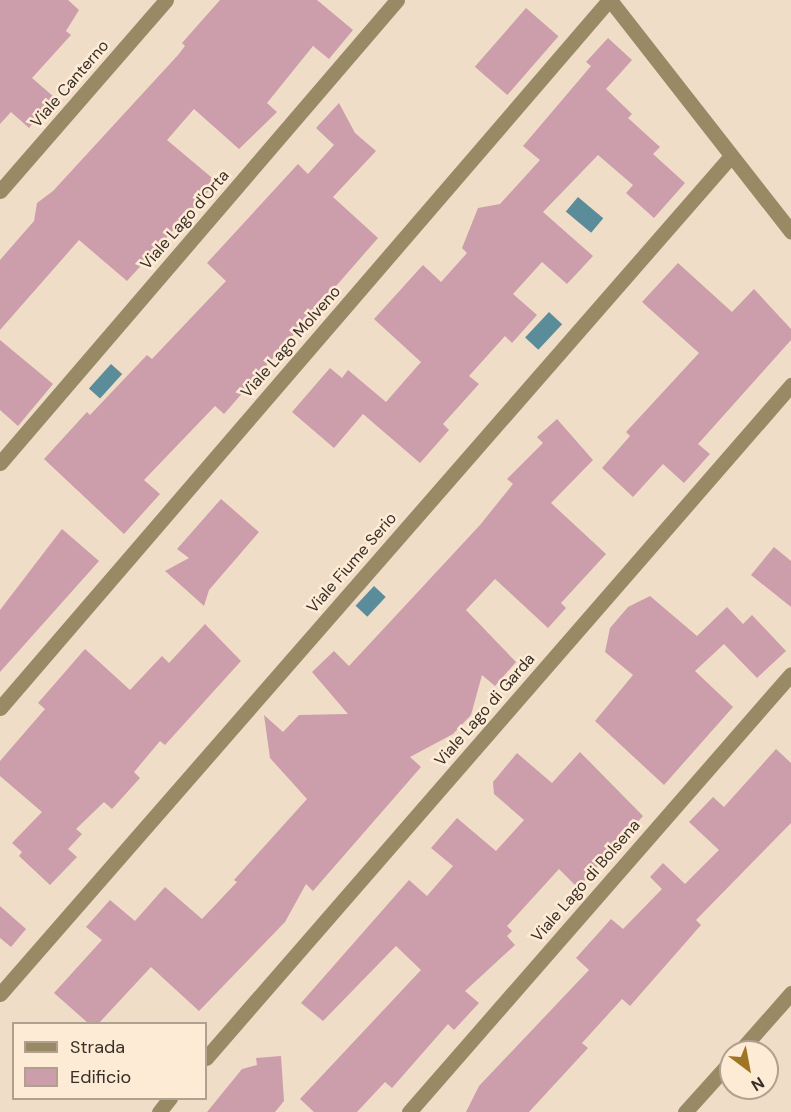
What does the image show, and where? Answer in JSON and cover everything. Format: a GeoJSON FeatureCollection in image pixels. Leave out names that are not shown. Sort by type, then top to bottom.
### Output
{"type":"FeatureCollection","features":[{"type":"Feature","properties":{"kind":"street","name":"Viale Canterno"},"geometry":{"type":"LineString","coordinates":[[0,191],[166,0]]}},
{"type":"Feature","properties":{"kind":"street","name":"Viale Lago d'Orta"},"geometry":{"type":"LineString","coordinates":[[0,463],[397,0]]}},
{"type":"Feature","properties":{"kind":"street"},"geometry":{"type":"LineString","coordinates":[[609,0],[791,232]]}},
{"type":"Feature","properties":{"kind":"street","name":"Viale Lago Molveno"},"geometry":{"type":"LineString","coordinates":[[0,708],[609,0]]}},
{"type":"Feature","properties":{"kind":"street","name":"Viale Fiume Serio"},"geometry":{"type":"LineString","coordinates":[[0,994],[731,156]]}},
{"type":"Feature","properties":{"kind":"street","name":"Viale Lago di Garda"},"geometry":{"type":"LineString","coordinates":[[207,1057],[791,385]]}},
{"type":"Feature","properties":{"kind":"street","name":"Viale Lago di Bolsena"},"geometry":{"type":"LineString","coordinates":[[409,1112],[791,674]]}},
{"type":"Feature","properties":{"kind":"street"},"geometry":{"type":"LineString","coordinates":[[750,1040],[791,993]]}},
{"type":"Feature","properties":{"kind":"street"},"geometry":{"type":"LineString","coordinates":[[686,1112],[719,1075]]}},
{"type":"Feature","properties":{"kind":"street"},"geometry":{"type":"LineString","coordinates":[[159,1112],[169,1100]]}},
{"type":"Feature","properties":{"kind":"water"},"geometry":{"type":"Polygon","coordinates":[[[578,197],[603,218],[591,233],[566,212],[578,197]]]}},
{"type":"Feature","properties":{"kind":"water"},"geometry":{"type":"Polygon","coordinates":[[[549,312],[562,324],[538,350],[525,338],[549,312]]]}},
{"type":"Feature","properties":{"kind":"water"},"geometry":{"type":"Polygon","coordinates":[[[111,364],[122,374],[100,399],[89,389],[111,364]]]}},
{"type":"Feature","properties":{"kind":"water"},"geometry":{"type":"Polygon","coordinates":[[[374,586],[386,597],[367,617],[356,606],[374,586]]]}},
{"type":"Feature","properties":{"kind":"building"},"geometry":{"type":"Polygon","coordinates":[[[0,0],[68,0],[79,10],[66,31],[71,35],[32,78],[54,97],[29,128],[11,112],[0,124],[0,0]]]}},
{"type":"Feature","properties":{"kind":"building"},"geometry":{"type":"Polygon","coordinates":[[[220,0],[317,0],[353,30],[329,59],[313,46],[267,103],[277,112],[239,149],[194,109],[167,140],[217,182],[127,281],[79,240],[0,330],[0,260],[34,221],[37,203],[53,191],[178,55],[185,46],[182,43],[220,0]]]}},
{"type":"Feature","properties":{"kind":"building"},"geometry":{"type":"Polygon","coordinates":[[[526,8],[558,36],[507,95],[475,67],[526,8]]]}},
{"type":"Feature","properties":{"kind":"building"},"geometry":{"type":"Polygon","coordinates":[[[608,38],[632,60],[606,89],[632,114],[628,118],[660,147],[653,154],[685,183],[654,218],[626,193],[633,185],[598,155],[543,212],[593,256],[567,284],[542,262],[513,294],[537,315],[512,343],[505,336],[469,376],[479,384],[443,424],[449,430],[420,463],[363,414],[334,448],[292,412],[330,368],[342,378],[348,370],[386,402],[421,362],[374,319],[423,265],[441,282],[467,253],[462,248],[478,208],[500,204],[540,160],[523,146],[591,66],[586,62],[608,38]]]}},
{"type":"Feature","properties":{"kind":"building"},"geometry":{"type":"Polygon","coordinates":[[[339,103],[355,133],[376,151],[333,197],[378,238],[224,414],[215,406],[144,480],[160,494],[124,534],[44,459],[87,412],[90,415],[147,355],[152,359],[226,281],[207,263],[298,164],[308,174],[334,145],[316,128],[339,103]]]}},
{"type":"Feature","properties":{"kind":"building"},"geometry":{"type":"Polygon","coordinates":[[[678,263],[732,312],[754,289],[791,329],[791,340],[698,444],[710,454],[684,483],[663,464],[633,497],[602,468],[630,436],[626,432],[699,353],[642,302],[678,263]]]}},
{"type":"Feature","properties":{"kind":"building"},"geometry":{"type":"Polygon","coordinates":[[[0,340],[53,384],[18,426],[0,410],[0,340]]]}},
{"type":"Feature","properties":{"kind":"building"},"geometry":{"type":"Polygon","coordinates":[[[557,419],[593,460],[551,503],[606,554],[561,603],[566,608],[548,628],[495,579],[466,610],[516,662],[495,686],[482,675],[471,715],[453,734],[410,757],[421,767],[313,891],[306,884],[285,922],[199,1011],[151,967],[100,1022],[87,1022],[54,993],[102,940],[86,927],[110,900],[135,921],[165,887],[202,919],[237,882],[234,880],[307,799],[270,758],[264,715],[283,732],[299,715],[348,714],[312,672],[334,651],[349,666],[480,525],[513,484],[507,479],[543,443],[537,437],[557,419]]]}},
{"type":"Feature","properties":{"kind":"building"},"geometry":{"type":"Polygon","coordinates":[[[221,499],[259,532],[209,590],[204,606],[165,571],[189,558],[177,549],[221,499]]]}},
{"type":"Feature","properties":{"kind":"building"},"geometry":{"type":"Polygon","coordinates":[[[62,529],[99,561],[0,672],[0,610],[62,529]]]}},
{"type":"Feature","properties":{"kind":"building"},"geometry":{"type":"Polygon","coordinates":[[[774,547],[791,561],[791,607],[751,575],[774,547]]]}},
{"type":"Feature","properties":{"kind":"building"},"geometry":{"type":"Polygon","coordinates":[[[650,596],[697,636],[727,607],[743,624],[752,615],[786,651],[757,678],[724,644],[695,671],[733,707],[664,785],[595,721],[633,675],[605,652],[610,628],[628,607],[650,596]]]}},
{"type":"Feature","properties":{"kind":"building"},"geometry":{"type":"Polygon","coordinates":[[[205,624],[241,661],[165,745],[160,741],[134,772],[140,778],[112,809],[104,802],[76,829],[82,834],[68,849],[77,857],[50,885],[19,856],[22,852],[12,843],[42,812],[0,776],[0,761],[45,709],[38,703],[85,649],[130,690],[162,656],[169,663],[205,624]]]}},
{"type":"Feature","properties":{"kind":"building"},"geometry":{"type":"Polygon","coordinates":[[[776,749],[791,763],[791,823],[696,920],[701,925],[630,1006],[622,999],[582,1043],[588,1048],[529,1112],[466,1112],[479,1086],[589,970],[576,958],[611,919],[623,929],[662,889],[650,877],[663,863],[685,884],[719,850],[689,822],[713,797],[724,807],[776,749]]]}},
{"type":"Feature","properties":{"kind":"building"},"geometry":{"type":"Polygon","coordinates":[[[580,752],[643,816],[578,888],[559,869],[507,926],[512,931],[507,936],[515,945],[465,991],[479,1003],[454,1030],[448,1024],[392,1088],[385,1082],[357,1112],[314,1112],[300,1099],[421,970],[396,946],[323,1021],[301,1003],[409,880],[427,896],[453,866],[431,848],[457,818],[496,851],[524,820],[494,794],[493,782],[517,753],[552,783],[580,752]]]}},
{"type":"Feature","properties":{"kind":"building"},"geometry":{"type":"Polygon","coordinates":[[[0,906],[26,929],[11,947],[0,938],[0,906]]]}},
{"type":"Feature","properties":{"kind":"building"},"geometry":{"type":"Polygon","coordinates":[[[281,1056],[284,1101],[275,1112],[207,1112],[242,1069],[257,1065],[256,1058],[281,1056]]]}}]}
